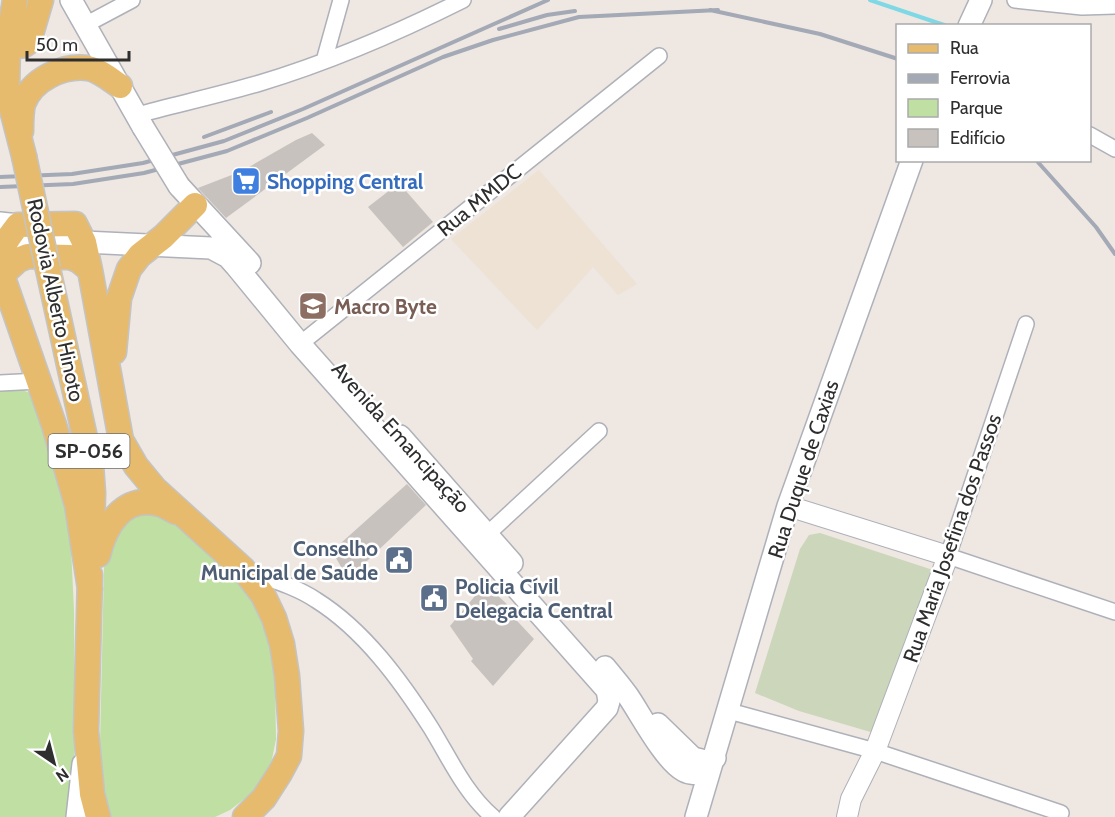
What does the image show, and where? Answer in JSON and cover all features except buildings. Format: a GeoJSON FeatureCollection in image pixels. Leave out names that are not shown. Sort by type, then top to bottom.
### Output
{"type":"FeatureCollection","features":[{"type":"Feature","properties":{"kind":"main road","name":"Rodovia Alberto Hinoto"},"geometry":{"type":"LineString","coordinates":[[15,0],[7,90],[23,147],[91,465],[93,493],[86,731],[92,794],[98,817]]}},
{"type":"Feature","properties":{"kind":"main road","name":"Rodovia Alberto Hinoto"},"geometry":{"type":"LineString","coordinates":[[12,41],[41,0]]}},
{"type":"Feature","properties":{"kind":"main road","name":"Avenida Emancipação"},"geometry":{"type":"LineString","coordinates":[[71,0],[179,186],[238,248],[305,339]]}},
{"type":"Feature","properties":{"kind":"main road"},"geometry":{"type":"LineString","coordinates":[[970,24],[981,0]]}},
{"type":"Feature","properties":{"kind":"main road"},"geometry":{"type":"LineString","coordinates":[[23,147],[22,106],[34,86],[48,75],[72,69],[89,68],[120,86]]}},
{"type":"Feature","properties":{"kind":"main road","name":"Rua Duque de Caxias"},"geometry":{"type":"LineString","coordinates":[[699,808],[788,506],[911,162]]}},
{"type":"Feature","properties":{"kind":"main road"},"geometry":{"type":"LineString","coordinates":[[111,381],[119,298],[123,284],[140,255],[163,237],[195,205]]}},
{"type":"Feature","properties":{"kind":"main road"},"geometry":{"type":"LineString","coordinates":[[90,590],[77,505],[54,425],[2,275],[0,255],[6,233],[79,233],[151,245]]}},
{"type":"Feature","properties":{"kind":"main road"},"geometry":{"type":"LineString","coordinates":[[79,233],[90,270],[111,381]]}},
{"type":"Feature","properties":{"kind":"main road","name":"Avenida Emancipação"},"geometry":{"type":"LineString","coordinates":[[151,245],[211,248],[228,257],[305,339],[482,539],[627,694],[660,746],[676,765],[683,771],[696,773]]}},
{"type":"Feature","properties":{"kind":"main road"},"geometry":{"type":"LineString","coordinates":[[2,275],[18,260],[28,256],[70,257],[78,260],[90,270]]}},
{"type":"Feature","properties":{"kind":"main road","name":"SP-056"},"geometry":{"type":"LineString","coordinates":[[111,381],[121,440],[142,473],[181,514],[243,569],[263,595],[274,618],[282,644],[291,730],[289,756],[264,798],[245,817]]}},
{"type":"Feature","properties":{"kind":"main road"},"geometry":{"type":"LineString","coordinates":[[90,590],[105,530],[122,510],[146,502],[159,504],[181,514]]}},
{"type":"Feature","properties":{"kind":"main road","name":"Avenida Emancipação"},"geometry":{"type":"LineString","coordinates":[[482,539],[603,684],[609,696],[607,708]]}},
{"type":"Feature","properties":{"kind":"main road"},"geometry":{"type":"LineString","coordinates":[[627,694],[693,758],[705,761],[715,758]]}},
{"type":"Feature","properties":{"kind":"main road"},"geometry":{"type":"LineString","coordinates":[[509,817],[607,708],[614,706],[624,709],[660,746]]}},
{"type":"Feature","properties":{"kind":"main road"},"geometry":{"type":"LineString","coordinates":[[77,817],[86,731]]}},
{"type":"Feature","properties":{"kind":"main road"},"geometry":{"type":"LineString","coordinates":[[699,808],[696,773],[709,766],[715,758]]}},
{"type":"Feature","properties":{"kind":"main road"},"geometry":{"type":"LineString","coordinates":[[232,817],[264,798]]}},
{"type":"Feature","properties":{"kind":"street"},"geometry":{"type":"LineString","coordinates":[[85,25],[132,0]]}},
{"type":"Feature","properties":{"kind":"street"},"geometry":{"type":"LineString","coordinates":[[324,61],[342,0]]}},
{"type":"Feature","properties":{"kind":"street"},"geometry":{"type":"LineString","coordinates":[[140,121],[324,61],[390,35],[463,0]]}},
{"type":"Feature","properties":{"kind":"street"},"geometry":{"type":"LineString","coordinates":[[1015,0],[1082,7],[1115,6]]}},
{"type":"Feature","properties":{"kind":"street","name":"Rua MMDC"},"geometry":{"type":"LineString","coordinates":[[305,339],[659,56]]}},
{"type":"Feature","properties":{"kind":"street"},"geometry":{"type":"LineString","coordinates":[[1091,136],[1115,149]]}},
{"type":"Feature","properties":{"kind":"street","name":"Rua Maria Josefina dos Passos"},"geometry":{"type":"LineString","coordinates":[[847,817],[851,799],[875,751],[948,556],[1026,324]]}},
{"type":"Feature","properties":{"kind":"street"},"geometry":{"type":"LineString","coordinates":[[0,383],[39,381]]}},
{"type":"Feature","properties":{"kind":"street"},"geometry":{"type":"LineString","coordinates":[[482,539],[599,431]]}},
{"type":"Feature","properties":{"kind":"street"},"geometry":{"type":"LineString","coordinates":[[788,506],[1115,612]]}},
{"type":"Feature","properties":{"kind":"street"},"geometry":{"type":"LineString","coordinates":[[243,569],[295,588],[317,600],[341,618],[399,680],[468,792],[493,817]]}},
{"type":"Feature","properties":{"kind":"street"},"geometry":{"type":"LineString","coordinates":[[729,711],[875,751],[1061,813]]}},
{"type":"Feature","properties":{"kind":"shaded area"},"geometry":{"type":"Polygon","coordinates":[[[539,170],[637,284],[618,295],[593,267],[537,330],[451,239],[539,170]]]}},
{"type":"Feature","properties":{"kind":"green space"},"geometry":{"type":"Polygon","coordinates":[[[20,389],[32,394],[69,505],[74,611],[75,747],[70,817],[0,817],[0,390],[20,389]]]}},
{"type":"Feature","properties":{"kind":"green space"},"geometry":{"type":"Polygon","coordinates":[[[149,512],[176,519],[246,579],[271,636],[276,739],[272,759],[256,790],[230,810],[215,817],[107,817],[99,789],[104,568],[109,547],[117,532],[129,521],[149,512]]]}},
{"type":"Feature","properties":{"kind":"green space"},"geometry":{"type":"Polygon","coordinates":[[[820,533],[936,571],[874,733],[799,711],[755,693],[800,549],[809,535],[820,533]]]}},
{"type":"Feature","properties":{"kind":"waterway"},"geometry":{"type":"LineString","coordinates":[[870,0],[941,24]]}},
{"type":"Feature","properties":{"kind":"railway"},"geometry":{"type":"LineString","coordinates":[[0,177],[72,174],[143,163],[224,141],[303,109],[548,0]]}},
{"type":"Feature","properties":{"kind":"railway"},"geometry":{"type":"LineString","coordinates":[[710,10],[820,34],[896,58]]}},
{"type":"Feature","properties":{"kind":"railway"},"geometry":{"type":"LineString","coordinates":[[0,187],[73,184],[144,173],[227,151],[443,57],[493,40],[579,17],[718,10]]}},
{"type":"Feature","properties":{"kind":"railway"},"geometry":{"type":"LineString","coordinates":[[499,29],[547,15],[575,11]]}},
{"type":"Feature","properties":{"kind":"railway"},"geometry":{"type":"LineString","coordinates":[[204,137],[271,112]]}},
{"type":"Feature","properties":{"kind":"railway"},"geometry":{"type":"LineString","coordinates":[[1038,162],[1096,227],[1115,254]]}},
{"type":"Feature","properties":{"kind":"place","name":"Shopping Central"},"geometry":{"type":"Point","coordinates":[246,181]}},
{"type":"Feature","properties":{"kind":"place","name":"Macro Byte"},"geometry":{"type":"Point","coordinates":[313,306]}},
{"type":"Feature","properties":{"kind":"place","name":"Conselho Municipal de Saúde"},"geometry":{"type":"Point","coordinates":[399,560]}},
{"type":"Feature","properties":{"kind":"place","name":"Policia Cívil Delegacia Central"},"geometry":{"type":"Point","coordinates":[434,598]}}]}
